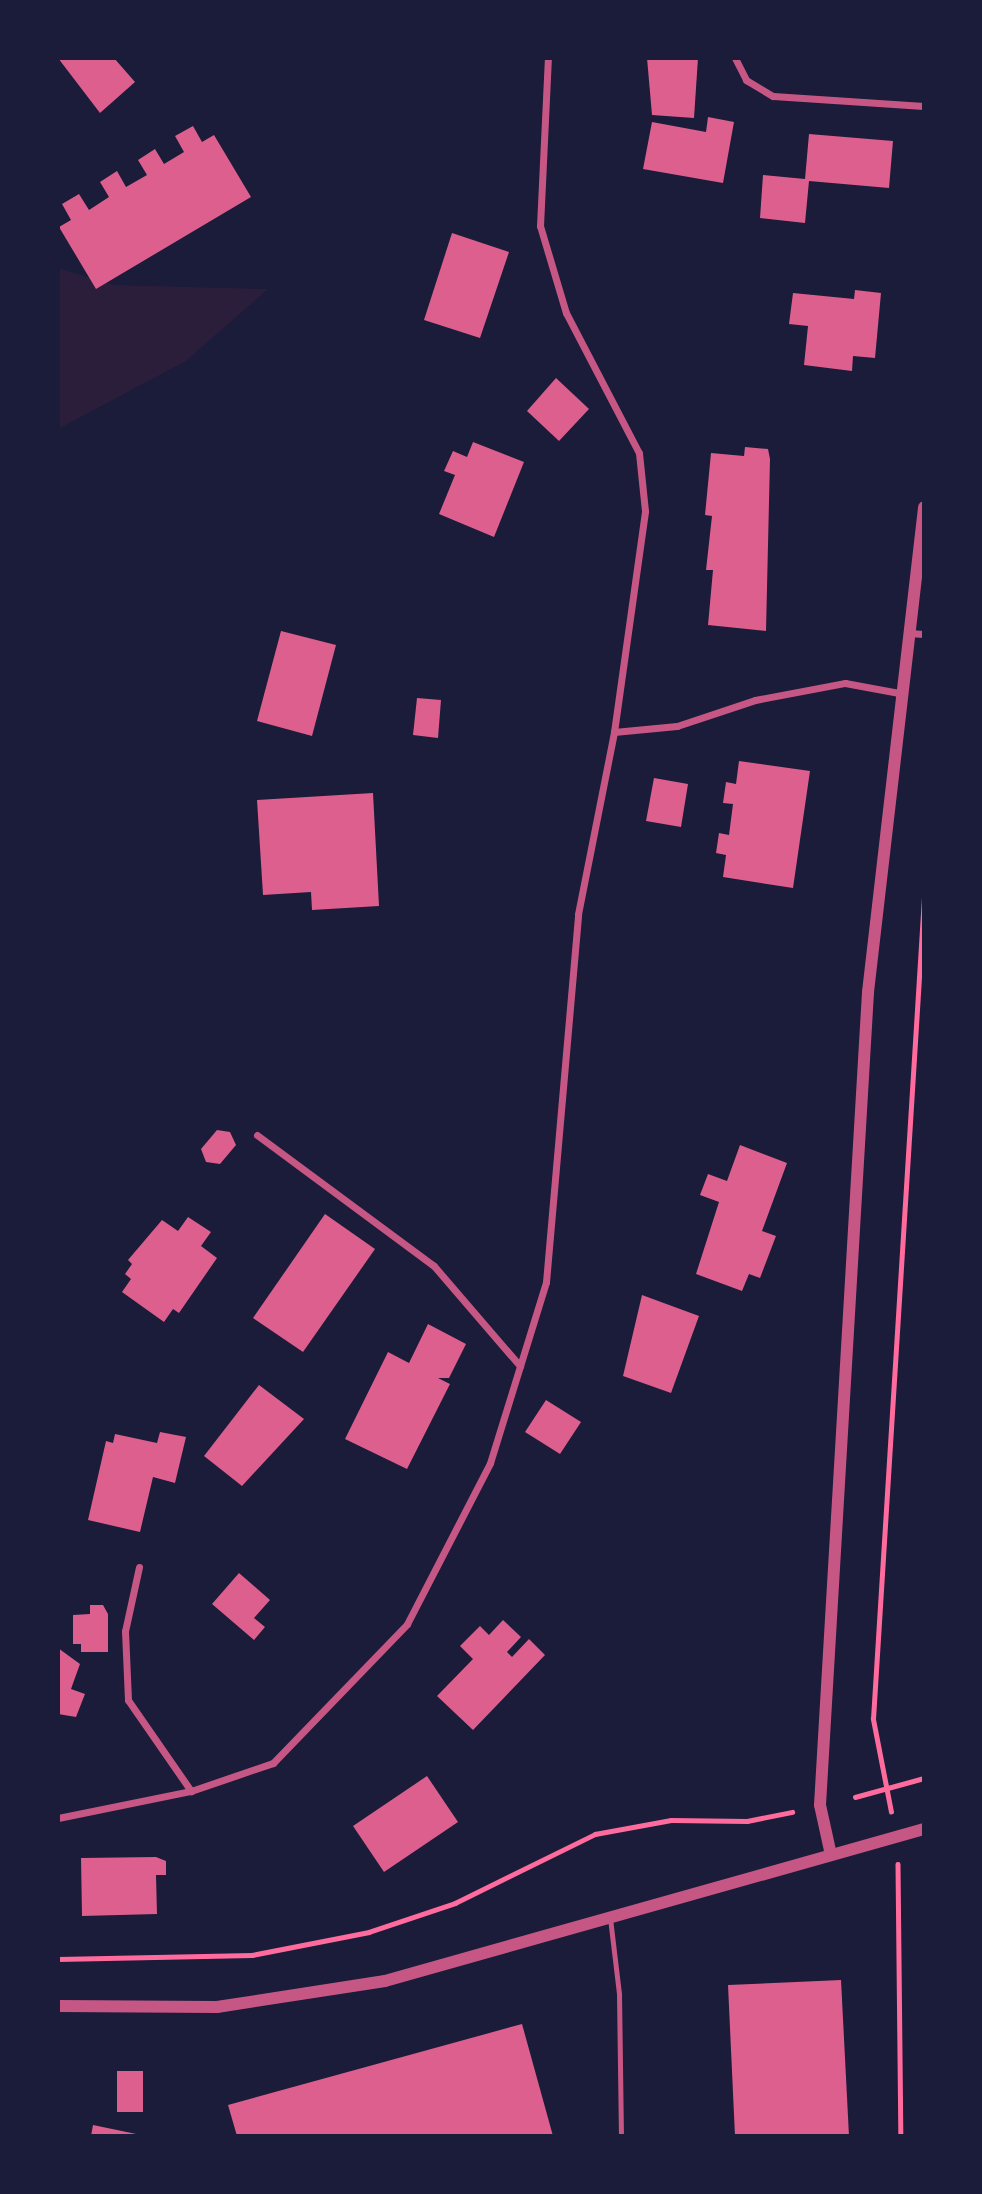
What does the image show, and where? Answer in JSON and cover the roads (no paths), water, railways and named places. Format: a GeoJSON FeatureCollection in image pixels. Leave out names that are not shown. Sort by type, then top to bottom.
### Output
{"type":"FeatureCollection","features":[{"type":"Feature","properties":{"kind":"street"},"geometry":{"type":"LineString","coordinates":[[58,1818],[191,1791],[273,1763],[407,1625],[490,1463],[546,1282],[578,914],[614,732],[645,511],[639,453],[566,313],[540,226],[548,58]]}},
{"type":"Feature","properties":{"kind":"street"},"geometry":{"type":"LineString","coordinates":[[735,58],[746,80],[773,96],[924,106]]}},
{"type":"Feature","properties":{"kind":"street"},"geometry":{"type":"LineString","coordinates":[[831,1856],[820,1805],[847,1293],[868,992],[899,693],[924,507]]}},
{"type":"Feature","properties":{"kind":"street"},"geometry":{"type":"LineString","coordinates":[[907,633],[924,634]]}},
{"type":"Feature","properties":{"kind":"street"},"geometry":{"type":"LineString","coordinates":[[614,732],[677,726],[755,700],[845,682],[899,693]]}},
{"type":"Feature","properties":{"kind":"street"},"geometry":{"type":"LineString","coordinates":[[257,1135],[435,1266],[520,1366]]}},
{"type":"Feature","properties":{"kind":"street"},"geometry":{"type":"LineString","coordinates":[[139,1567],[125,1631],[128,1700],[191,1791]]}},
{"type":"Feature","properties":{"kind":"street"},"geometry":{"type":"LineString","coordinates":[[58,2007],[217,2007],[312,1996],[610,1918],[924,1829]]}},
{"type":"Feature","properties":{"kind":"lane"},"geometry":{"type":"LineString","coordinates":[[610,1918],[619,1994],[621,2136]]}}]}
